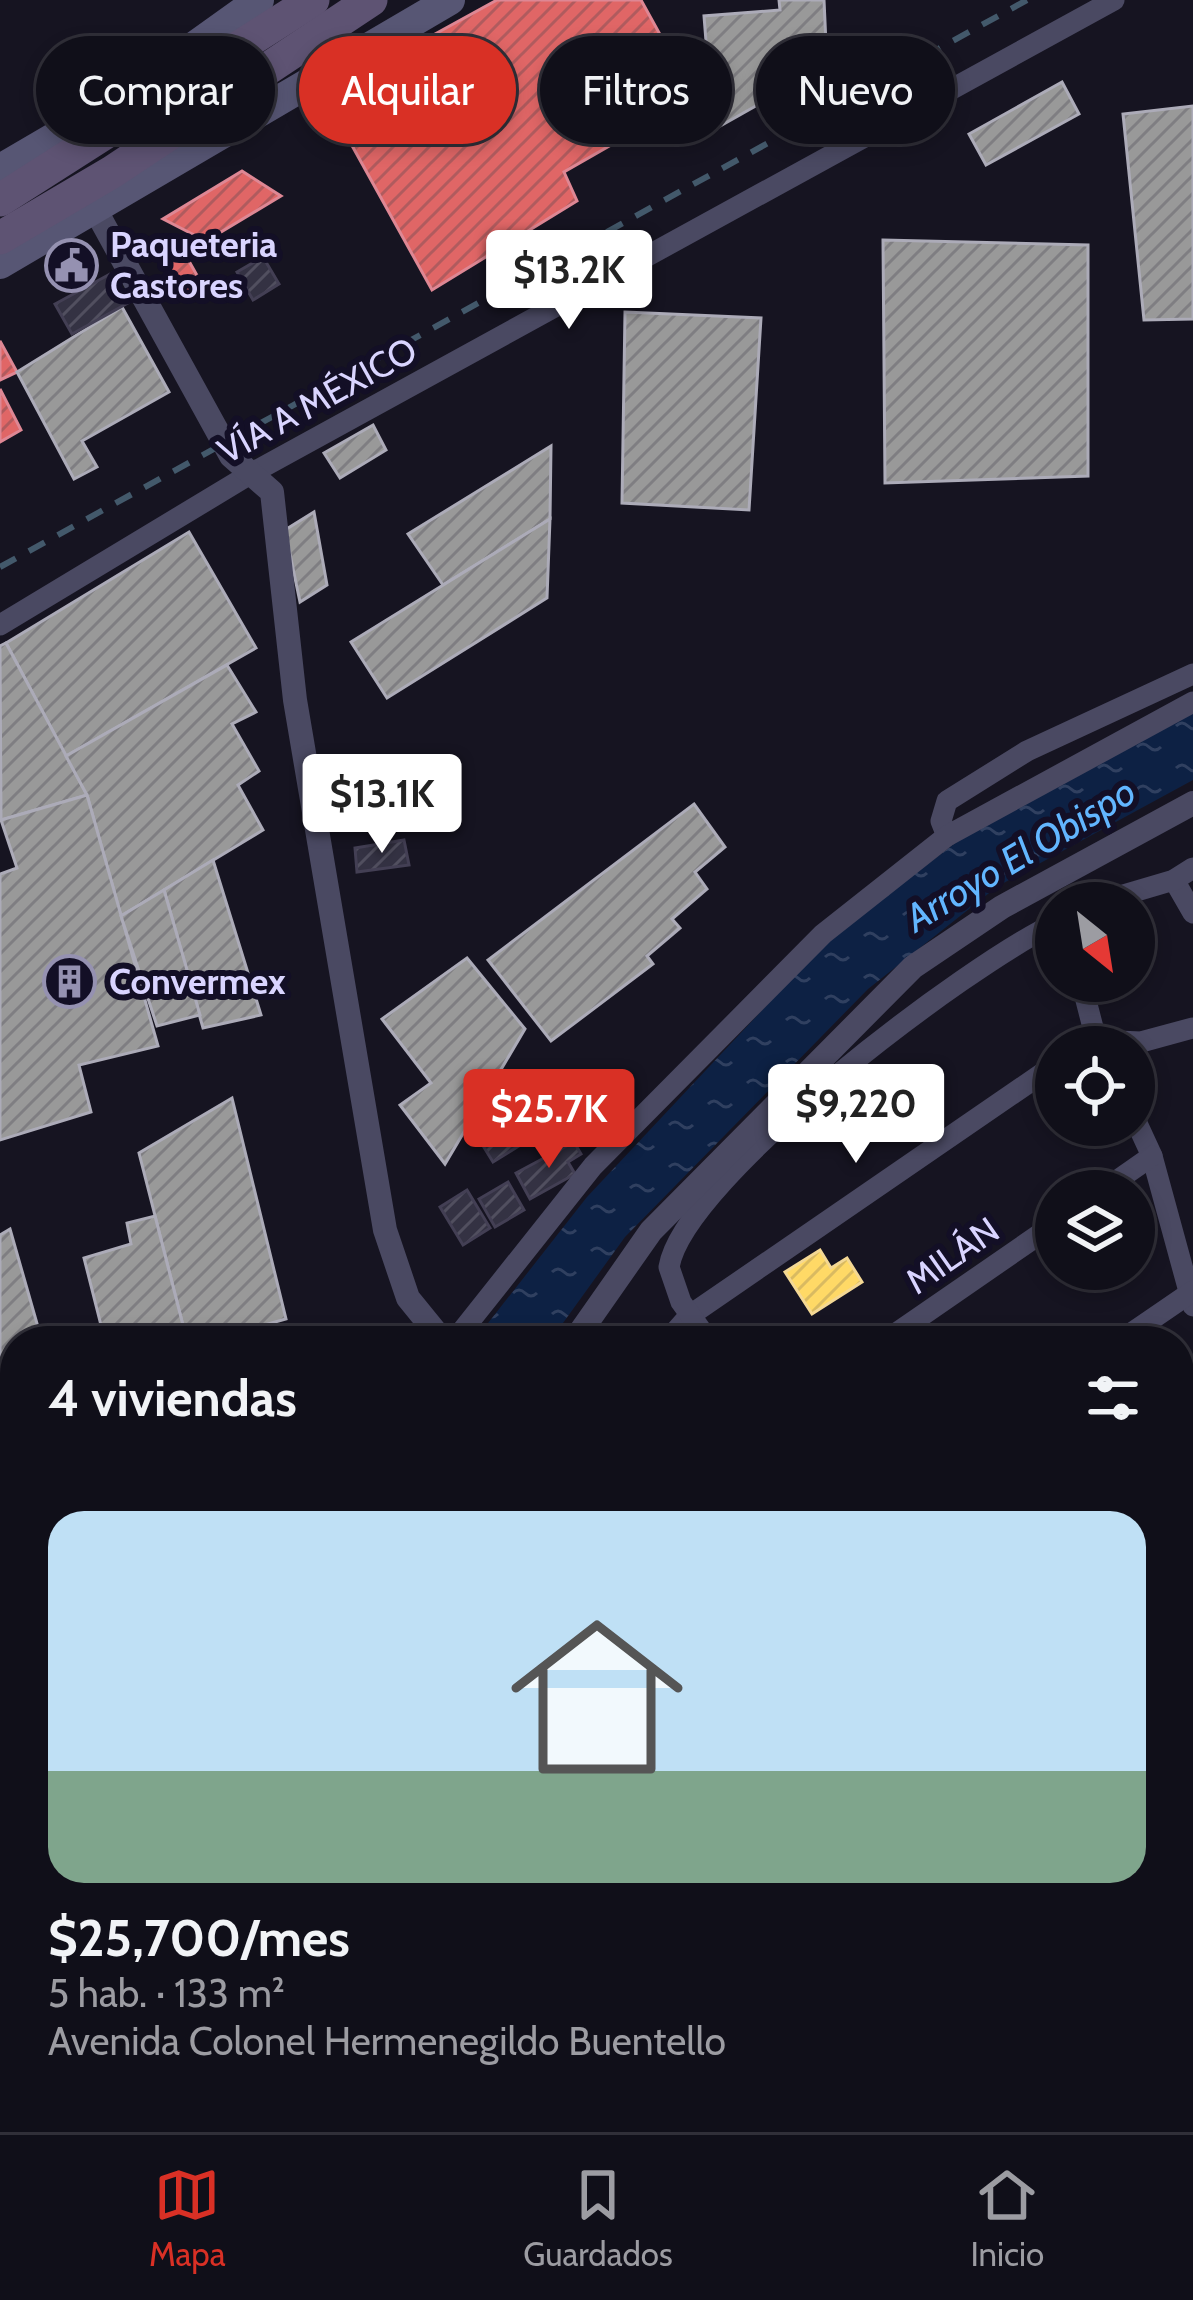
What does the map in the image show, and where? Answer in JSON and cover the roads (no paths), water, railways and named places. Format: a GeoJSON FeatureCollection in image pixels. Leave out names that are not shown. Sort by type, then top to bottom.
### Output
{"type":"FeatureCollection","features":[{"type":"Feature","properties":{"kind":"main road"},"geometry":{"type":"LineString","coordinates":[[0,238],[314,0]]}},
{"type":"Feature","properties":{"kind":"main road"},"geometry":{"type":"LineString","coordinates":[[0,169],[125,96],[276,27],[371,0]]}},
{"type":"Feature","properties":{"kind":"main road"},"geometry":{"type":"LineString","coordinates":[[385,36],[409,0]]}},
{"type":"Feature","properties":{"kind":"main road"},"geometry":{"type":"LineString","coordinates":[[385,36],[427,0]]}},
{"type":"Feature","properties":{"kind":"main road"},"geometry":{"type":"LineString","coordinates":[[385,36],[450,0]]}},
{"type":"Feature","properties":{"kind":"main road"},"geometry":{"type":"LineString","coordinates":[[0,200],[276,27]]}},
{"type":"Feature","properties":{"kind":"main road"},"geometry":{"type":"LineString","coordinates":[[0,263],[299,87]]}},
{"type":"Feature","properties":{"kind":"street","name":"VÍA A MÉXICO"},"geometry":{"type":"LineString","coordinates":[[0,625],[252,473],[1114,0]]}},
{"type":"Feature","properties":{"kind":"street"},"geometry":{"type":"LineString","coordinates":[[95,209],[231,456],[272,492],[295,700],[385,1230],[408,1298],[431,1326]]}},
{"type":"Feature","properties":{"kind":"street"},"geometry":{"type":"LineString","coordinates":[[947,836],[941,821],[947,801],[1027,751],[1193,674]]}},
{"type":"Feature","properties":{"kind":"street"},"geometry":{"type":"LineString","coordinates":[[466,1326],[593,1166],[824,934],[947,836],[1193,703]]}},
{"type":"Feature","properties":{"kind":"street"},"geometry":{"type":"LineString","coordinates":[[584,1326],[651,1231],[913,968],[1019,897],[1193,803]]}},
{"type":"Feature","properties":{"kind":"street"},"geometry":{"type":"LineString","coordinates":[[1155,884],[1184,874],[1193,914]]}},
{"type":"Feature","properties":{"kind":"street"},"geometry":{"type":"LineString","coordinates":[[697,1326],[669,1267],[677,1239],[693,1214],[785,1123],[951,986],[1035,935]]}},
{"type":"Feature","properties":{"kind":"street"},"geometry":{"type":"LineString","coordinates":[[1155,1038],[1193,1028]]}},
{"type":"Feature","properties":{"kind":"street"},"geometry":{"type":"LineString","coordinates":[[680,1326],[1035,1078]]}},
{"type":"Feature","properties":{"kind":"street"},"geometry":{"type":"LineString","coordinates":[[1144,1326],[1192,1296],[1147,1146]]}},
{"type":"Feature","properties":{"kind":"street"},"geometry":{"type":"LineString","coordinates":[[1132,1170],[1152,1156]]}},
{"type":"Feature","properties":{"kind":"street","name":"MILÁN"},"geometry":{"type":"LineString","coordinates":[[907,1326],[1035,1237]]}},
{"type":"Feature","properties":{"kind":"water","name":"Arroyo El Obispo"},"geometry":{"type":"Polygon","coordinates":[[[1193,712],[1193,780],[998,886],[868,989],[625,1237],[561,1326],[486,1326],[587,1197],[827,941],[967,834],[1193,712]]]}},
{"type":"Feature","properties":{"kind":"railway"},"geometry":{"type":"LineString","coordinates":[[0,567],[1027,0]]}},
{"type":"Feature","properties":{"kind":"place","name":"Paqueteria Castores"},"geometry":{"type":"Point","coordinates":[71,265]}},
{"type":"Feature","properties":{"kind":"place","name":"Convermex"},"geometry":{"type":"Point","coordinates":[70,981]}}]}
